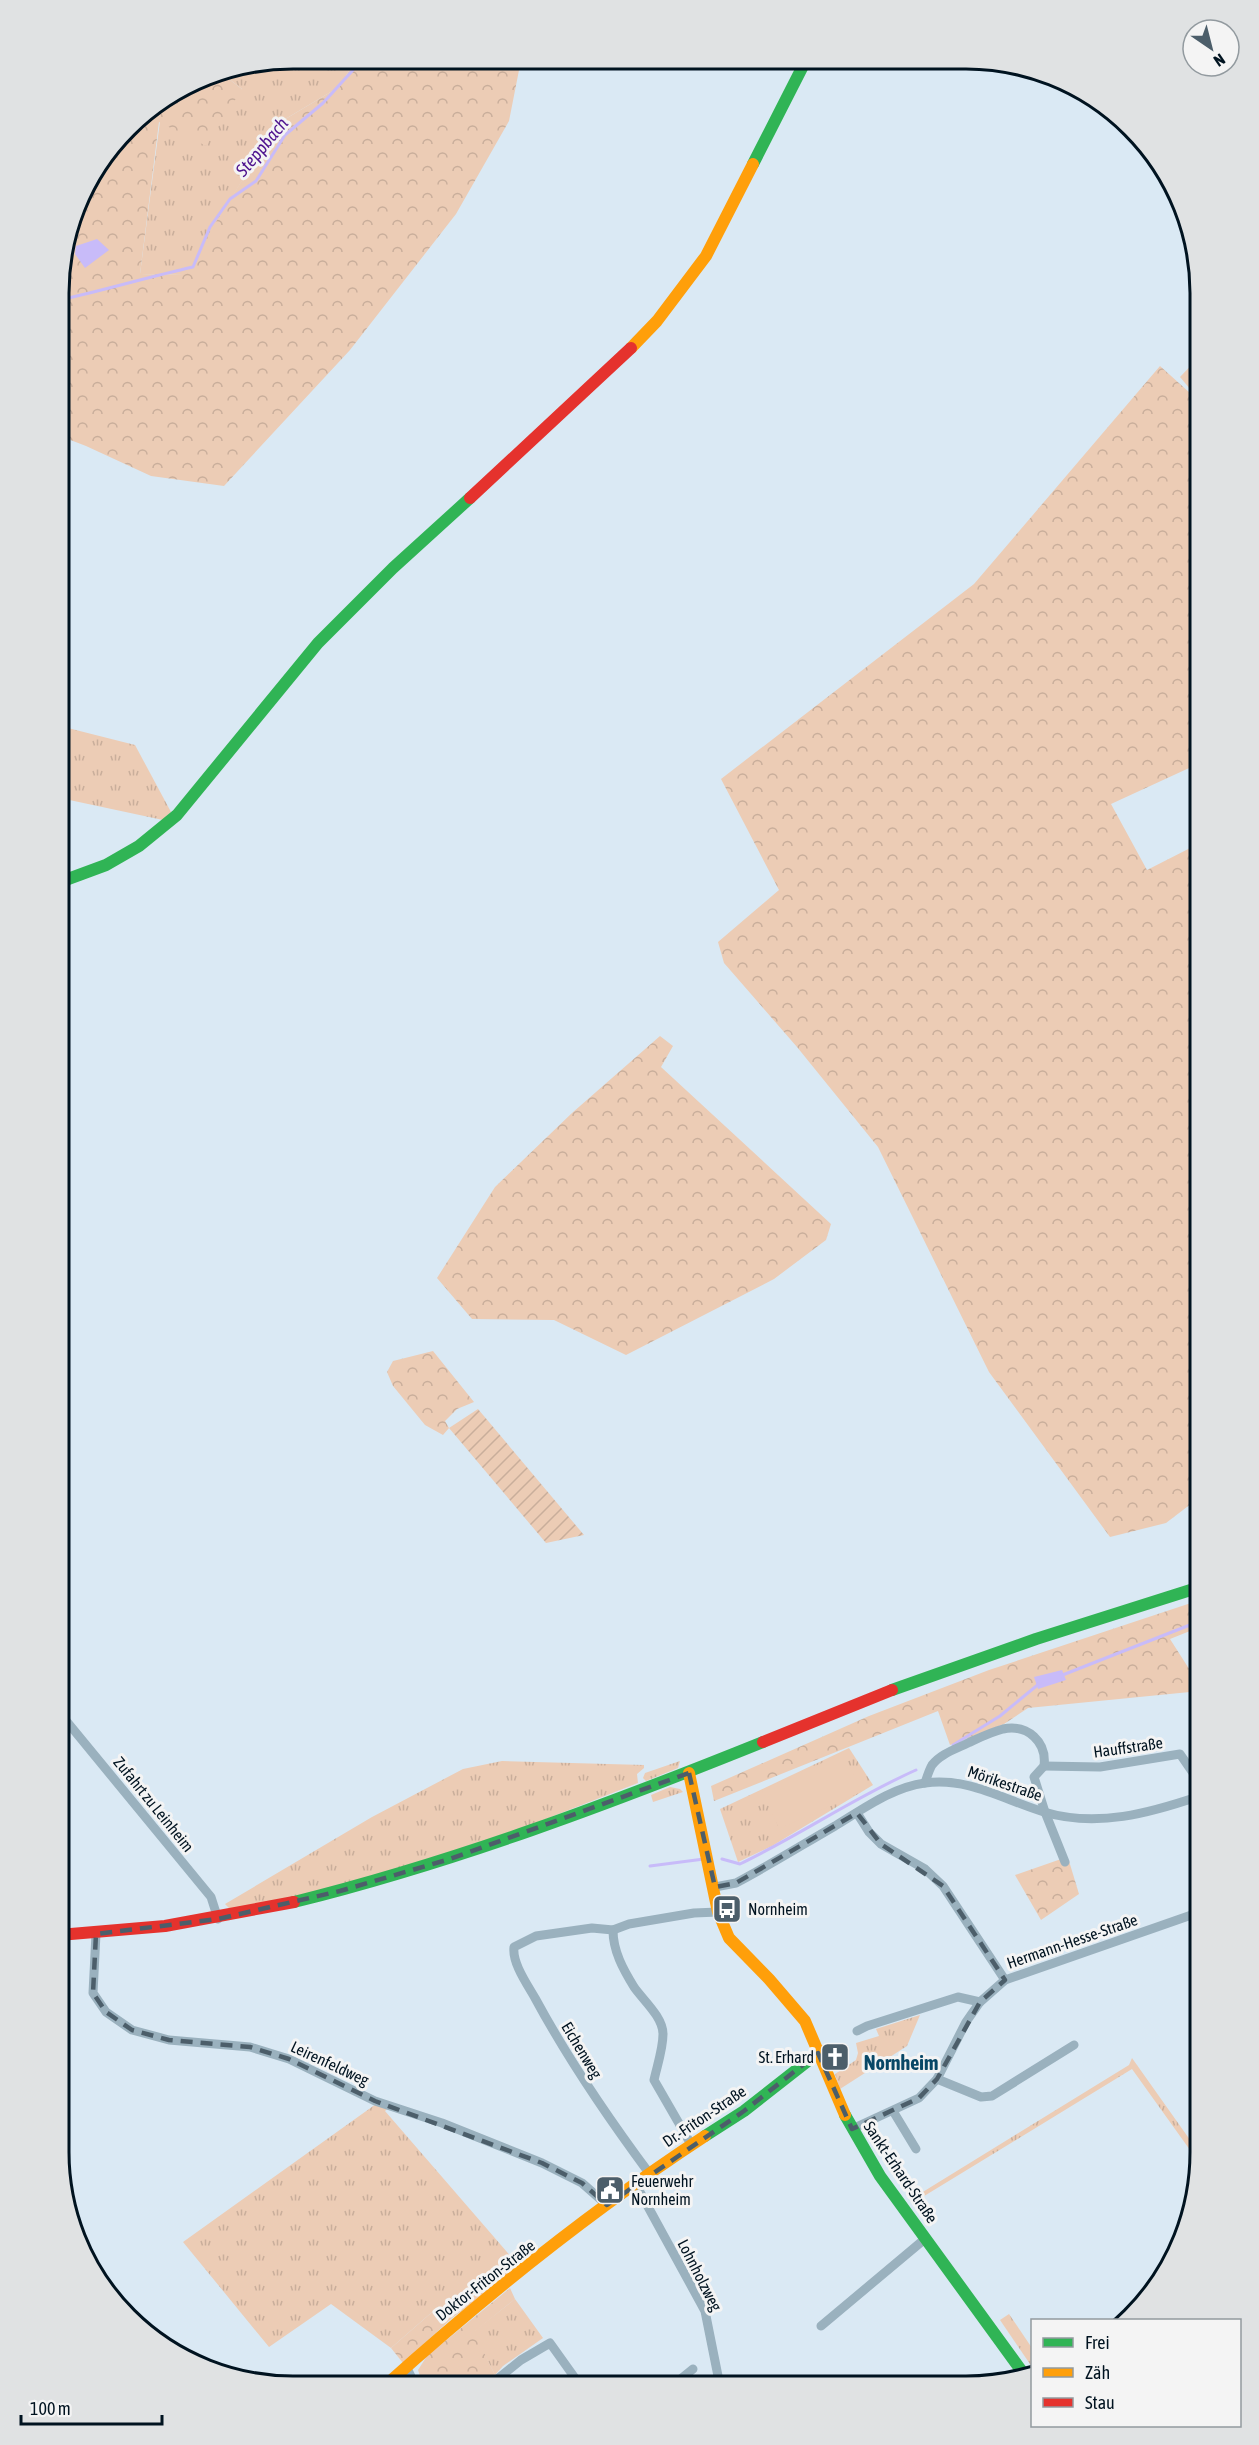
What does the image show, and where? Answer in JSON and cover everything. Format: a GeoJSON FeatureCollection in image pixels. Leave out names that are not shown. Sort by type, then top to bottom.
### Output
{"type":"FeatureCollection","features":[{"type":"Feature","properties":{"kind":"street"},"geometry":{"type":"LineString","coordinates":[[69,878],[114,860],[139,846],[177,815],[318,643],[393,568],[607,372],[657,321],[706,256],[802,69]]}},
{"type":"Feature","properties":{"kind":"street"},"geometry":{"type":"LineString","coordinates":[[69,1935],[96,1934],[218,1919],[340,1891],[450,1859],[689,1773],[879,1696],[1042,1638],[1190,1590]]}},
{"type":"Feature","properties":{"kind":"street","name":"Zufahrt zu Leinheim"},"geometry":{"type":"LineString","coordinates":[[69,1724],[211,1897],[218,1919]]}},
{"type":"Feature","properties":{"kind":"street"},"geometry":{"type":"LineString","coordinates":[[925,1783],[932,1766],[942,1756],[1005,1728],[1027,1731],[1044,1749],[1044,1766],[1034,1777],[1065,1862]]}},
{"type":"Feature","properties":{"kind":"street","name":"Hauffstraße"},"geometry":{"type":"LineString","coordinates":[[1044,1766],[1109,1766],[1180,1754],[1190,1768]]}},
{"type":"Feature","properties":{"kind":"street","name":"Sankt-Erhard-Straße"},"geometry":{"type":"LineString","coordinates":[[689,1773],[715,1887],[718,1912],[730,1940],[799,2012],[812,2034],[818,2053],[852,2129],[880,2176],[1020,2369]]}},
{"type":"Feature","properties":{"kind":"street","name":"Mörikestraße"},"geometry":{"type":"LineString","coordinates":[[715,1887],[736,1883],[893,1793],[925,1783],[968,1784],[1045,1812],[1070,1818],[1105,1819],[1153,1812],[1190,1799]]}},
{"type":"Feature","properties":{"kind":"street"},"geometry":{"type":"LineString","coordinates":[[857,1813],[869,1832],[881,1844],[924,1869],[943,1886],[1005,1980]]}},
{"type":"Feature","properties":{"kind":"street"},"geometry":{"type":"LineString","coordinates":[[692,2146],[654,2080],[663,2031],[656,2016],[634,1987],[620,1962],[613,1944],[613,1930],[651,1920],[718,1912]]}},
{"type":"Feature","properties":{"kind":"street","name":"Hermann-Hesse-Straße"},"geometry":{"type":"LineString","coordinates":[[852,2129],[919,2098],[937,2079],[966,2022],[980,2002],[1005,1980],[1190,1915]]}},
{"type":"Feature","properties":{"kind":"street","name":"Eichenweg"},"geometry":{"type":"LineString","coordinates":[[613,1930],[592,1928],[527,1939],[514,1947],[514,1952],[521,1973],[572,2066],[649,2173]]}},
{"type":"Feature","properties":{"kind":"street","name":"Leirenfeldweg"},"geometry":{"type":"LineString","coordinates":[[96,1934],[93,1993],[106,2012],[132,2030],[151,2037],[178,2041],[250,2047],[289,2059],[375,2100],[442,2123],[542,2163],[582,2183],[607,2205]]}},
{"type":"Feature","properties":{"kind":"street"},"geometry":{"type":"LineString","coordinates":[[857,2031],[958,1997],[980,2002]]}},
{"type":"Feature","properties":{"kind":"street"},"geometry":{"type":"LineString","coordinates":[[937,2079],[981,2097],[992,2096],[1074,2045]]}},
{"type":"Feature","properties":{"kind":"street","name":"Dr.-Friton-Straße"},"geometry":{"type":"LineString","coordinates":[[607,2205],[649,2173],[744,2111],[818,2053]]}},
{"type":"Feature","properties":{"kind":"street"},"geometry":{"type":"LineString","coordinates":[[893,2111],[916,2149]]}},
{"type":"Feature","properties":{"kind":"street","name":"Lohnholzweg"},"geometry":{"type":"LineString","coordinates":[[635,2183],[705,2311],[718,2376]]}},
{"type":"Feature","properties":{"kind":"street","name":"Doktor-Friton-Straße"},"geometry":{"type":"LineString","coordinates":[[395,2376],[479,2304],[607,2205]]}},
{"type":"Feature","properties":{"kind":"street"},"geometry":{"type":"LineString","coordinates":[[821,2326],[926,2238]]}},
{"type":"Feature","properties":{"kind":"street"},"geometry":{"type":"LineString","coordinates":[[501,2376],[521,2360],[550,2343],[574,2376]]}},
{"type":"Feature","properties":{"kind":"street"},"geometry":{"type":"LineString","coordinates":[[406,2366],[411,2376]]}},
{"type":"Feature","properties":{"kind":"street"},"geometry":{"type":"LineString","coordinates":[[684,2376],[693,2369]]}},
{"type":"Feature","properties":{"kind":"highlighted area"},"geometry":{"type":"Polygon","coordinates":[[[689,1773],[715,1887],[736,1883],[857,1813],[881,1844],[943,1886],[1005,1980],[980,2002],[937,2079],[919,2098],[852,2129],[818,2053],[744,2111],[607,2205],[582,2183],[542,2163],[375,2101],[289,2059],[250,2047],[169,2040],[132,2030],[106,2012],[93,1993],[96,1934],[218,1919],[340,1891],[450,1859],[689,1773]]]}},
{"type":"Feature","properties":{"kind":"green space"},"geometry":{"type":"Polygon","coordinates":[[[279,69],[350,69],[339,87],[277,124],[184,275],[140,274],[160,121],[242,89],[229,79],[249,73],[279,69]]]}},
{"type":"Feature","properties":{"kind":"green space"},"geometry":{"type":"Polygon","coordinates":[[[350,69],[519,69],[509,121],[456,214],[350,350],[224,486],[151,476],[69,439],[69,279],[73,249],[86,207],[115,157],[157,115],[194,92],[229,79],[242,89],[206,146],[159,122],[140,274],[183,275],[277,124],[339,87],[350,69]]]}},
{"type":"Feature","properties":{"kind":"green space"},"geometry":{"type":"Polygon","coordinates":[[[1160,366],[1190,393],[1190,768],[1111,804],[1147,870],[1190,848],[1190,1505],[1166,1523],[1110,1537],[989,1372],[878,1147],[797,1047],[724,963],[718,942],[779,890],[721,779],[974,584],[1160,366]]]}},
{"type":"Feature","properties":{"kind":"green space"},"geometry":{"type":"Polygon","coordinates":[[[1190,366],[1190,389],[1180,377],[1190,366]]]}},
{"type":"Feature","properties":{"kind":"green space"},"geometry":{"type":"Polygon","coordinates":[[[69,728],[135,745],[171,812],[163,820],[69,800],[69,728]]]}},
{"type":"Feature","properties":{"kind":"green space"},"geometry":{"type":"Polygon","coordinates":[[[660,1036],[673,1046],[661,1067],[831,1224],[826,1240],[774,1279],[626,1355],[554,1320],[472,1319],[437,1278],[495,1187],[572,1113],[660,1036]]]}},
{"type":"Feature","properties":{"kind":"green space"},"geometry":{"type":"Polygon","coordinates":[[[433,1351],[474,1402],[457,1409],[445,1421],[449,1428],[443,1435],[425,1425],[393,1386],[387,1372],[393,1361],[433,1351]]]}},
{"type":"Feature","properties":{"kind":"green space"},"geometry":{"type":"Polygon","coordinates":[[[478,1409],[584,1535],[546,1543],[449,1428],[478,1409]]]}},
{"type":"Feature","properties":{"kind":"green space"},"geometry":{"type":"Polygon","coordinates":[[[1190,1603],[1190,1631],[1170,1639],[1190,1670],[1190,1692],[1028,1708],[1004,1724],[950,1745],[938,1711],[714,1801],[711,1786],[869,1716],[989,1670],[1190,1603]]]}},
{"type":"Feature","properties":{"kind":"green space"},"geometry":{"type":"Polygon","coordinates":[[[849,1748],[873,1785],[772,1846],[738,1862],[720,1809],[849,1748]]]}},
{"type":"Feature","properties":{"kind":"green space"},"geometry":{"type":"Polygon","coordinates":[[[844,1753],[861,1792],[779,1829],[762,1790],[844,1753]]]}},
{"type":"Feature","properties":{"kind":"green space"},"geometry":{"type":"Polygon","coordinates":[[[502,1761],[644,1765],[644,1768],[637,1774],[638,1783],[487,1842],[345,1885],[232,1911],[225,1904],[372,1817],[463,1769],[502,1761]]]}},
{"type":"Feature","properties":{"kind":"green space"},"geometry":{"type":"Polygon","coordinates":[[[680,1761],[678,1768],[646,1781],[643,1778],[645,1773],[680,1761]]]}},
{"type":"Feature","properties":{"kind":"green space"},"geometry":{"type":"Polygon","coordinates":[[[670,1787],[683,1792],[653,1802],[651,1795],[670,1787]]]}},
{"type":"Feature","properties":{"kind":"green space"},"geometry":{"type":"Polygon","coordinates":[[[1064,1858],[1069,1861],[1079,1894],[1041,1920],[1015,1875],[1064,1858]]]}},
{"type":"Feature","properties":{"kind":"green space"},"geometry":{"type":"Polygon","coordinates":[[[920,2015],[907,2046],[840,2089],[835,2074],[856,2060],[858,2053],[856,2043],[879,2036],[876,2029],[920,2015]]]}},
{"type":"Feature","properties":{"kind":"green space"},"geometry":{"type":"Polygon","coordinates":[[[1132,2058],[1190,2140],[1190,2150],[1132,2069],[916,2201],[913,2198],[1129,2065],[1132,2058]]]}},
{"type":"Feature","properties":{"kind":"green space"},"geometry":{"type":"Polygon","coordinates":[[[376,2104],[388,2108],[385,2111],[520,2267],[452,2318],[439,2306],[391,2348],[331,2304],[269,2347],[183,2242],[376,2104]]]}},
{"type":"Feature","properties":{"kind":"green space"},"geometry":{"type":"Polygon","coordinates":[[[510,2288],[515,2299],[474,2332],[495,2375],[420,2376],[418,2370],[427,2356],[510,2288]]]}},
{"type":"Feature","properties":{"kind":"green space"},"geometry":{"type":"Polygon","coordinates":[[[515,2299],[543,2338],[503,2366],[495,2375],[473,2332],[515,2299]]]}},
{"type":"Feature","properties":{"kind":"green space"},"geometry":{"type":"Polygon","coordinates":[[[439,2306],[452,2318],[403,2363],[391,2348],[439,2306]]]}},
{"type":"Feature","properties":{"kind":"green space"},"geometry":{"type":"Polygon","coordinates":[[[1009,2314],[1031,2347],[1031,2366],[1000,2320],[1009,2314]]]}},
{"type":"Feature","properties":{"kind":"shaded area"},"geometry":{"type":"Polygon","coordinates":[[[97,239],[109,250],[85,268],[75,254],[76,246],[97,239]]]}},
{"type":"Feature","properties":{"kind":"shaded area"},"geometry":{"type":"Polygon","coordinates":[[[1062,1670],[1066,1680],[1038,1689],[1034,1677],[1062,1670]]]}},
{"type":"Feature","properties":{"kind":"waterway","name":"Steppbach"},"geometry":{"type":"LineString","coordinates":[[69,298],[193,267],[210,227],[230,199],[256,181],[285,135],[323,103],[354,69]]}},
{"type":"Feature","properties":{"kind":"waterway"},"geometry":{"type":"LineString","coordinates":[[1060,1676],[1190,1625]]}},
{"type":"Feature","properties":{"kind":"waterway"},"geometry":{"type":"LineString","coordinates":[[953,1745],[1000,1716],[1040,1683]]}},
{"type":"Feature","properties":{"kind":"waterway"},"geometry":{"type":"LineString","coordinates":[[722,1859],[740,1864],[916,1770]]}},
{"type":"Feature","properties":{"kind":"waterway"},"geometry":{"type":"LineString","coordinates":[[650,1866],[704,1859]]}},
{"type":"Feature","properties":{"kind":"traffic: fast"},"geometry":{"type":"LineString","coordinates":[[753,164],[801,69]]}},
{"type":"Feature","properties":{"kind":"traffic: fast"},"geometry":{"type":"LineString","coordinates":[[69,879],[106,865],[139,846],[177,815],[318,643],[393,568],[470,498]]}},
{"type":"Feature","properties":{"kind":"traffic: fast"},"geometry":{"type":"LineString","coordinates":[[892,1690],[1036,1639],[1190,1590]]}},
{"type":"Feature","properties":{"kind":"traffic: fast"},"geometry":{"type":"LineString","coordinates":[[294,1902],[473,1850],[647,1788],[763,1742]]}},
{"type":"Feature","properties":{"kind":"traffic: fast"},"geometry":{"type":"LineString","coordinates":[[705,2136],[744,2111],[818,2053]]}},
{"type":"Feature","properties":{"kind":"traffic: fast"},"geometry":{"type":"LineString","coordinates":[[845,2115],[880,2176],[1020,2369]]}},
{"type":"Feature","properties":{"kind":"traffic: slow"},"geometry":{"type":"LineString","coordinates":[[631,348],[657,321],[706,256],[753,164]]}},
{"type":"Feature","properties":{"kind":"traffic: slow"},"geometry":{"type":"LineString","coordinates":[[689,1773],[718,1912],[729,1938],[769,1979],[805,2021],[845,2115]]}},
{"type":"Feature","properties":{"kind":"traffic: slow"},"geometry":{"type":"LineString","coordinates":[[396,2376],[541,2254],[622,2193],[705,2136]]}},
{"type":"Feature","properties":{"kind":"traffic: jam"},"geometry":{"type":"LineString","coordinates":[[470,498],[631,348]]}},
{"type":"Feature","properties":{"kind":"traffic: jam"},"geometry":{"type":"LineString","coordinates":[[763,1742],[892,1690]]}},
{"type":"Feature","properties":{"kind":"traffic: jam"},"geometry":{"type":"LineString","coordinates":[[69,1934],[165,1926],[294,1902]]}},
{"type":"Feature","properties":{"kind":"place","name":"Nornheim"},"geometry":{"type":"Point","coordinates":[727,1909]}},
{"type":"Feature","properties":{"kind":"place","name":"St. Erhard"},"geometry":{"type":"Point","coordinates":[835,2057]}},
{"type":"Feature","properties":{"kind":"place","name":"Feuerwehr Nornheim"},"geometry":{"type":"Point","coordinates":[610,2190]}},
{"type":"Feature","properties":{"kind":"district","name":"Nornheim"},"geometry":{"type":"Point","coordinates":[901,2063]}}]}
